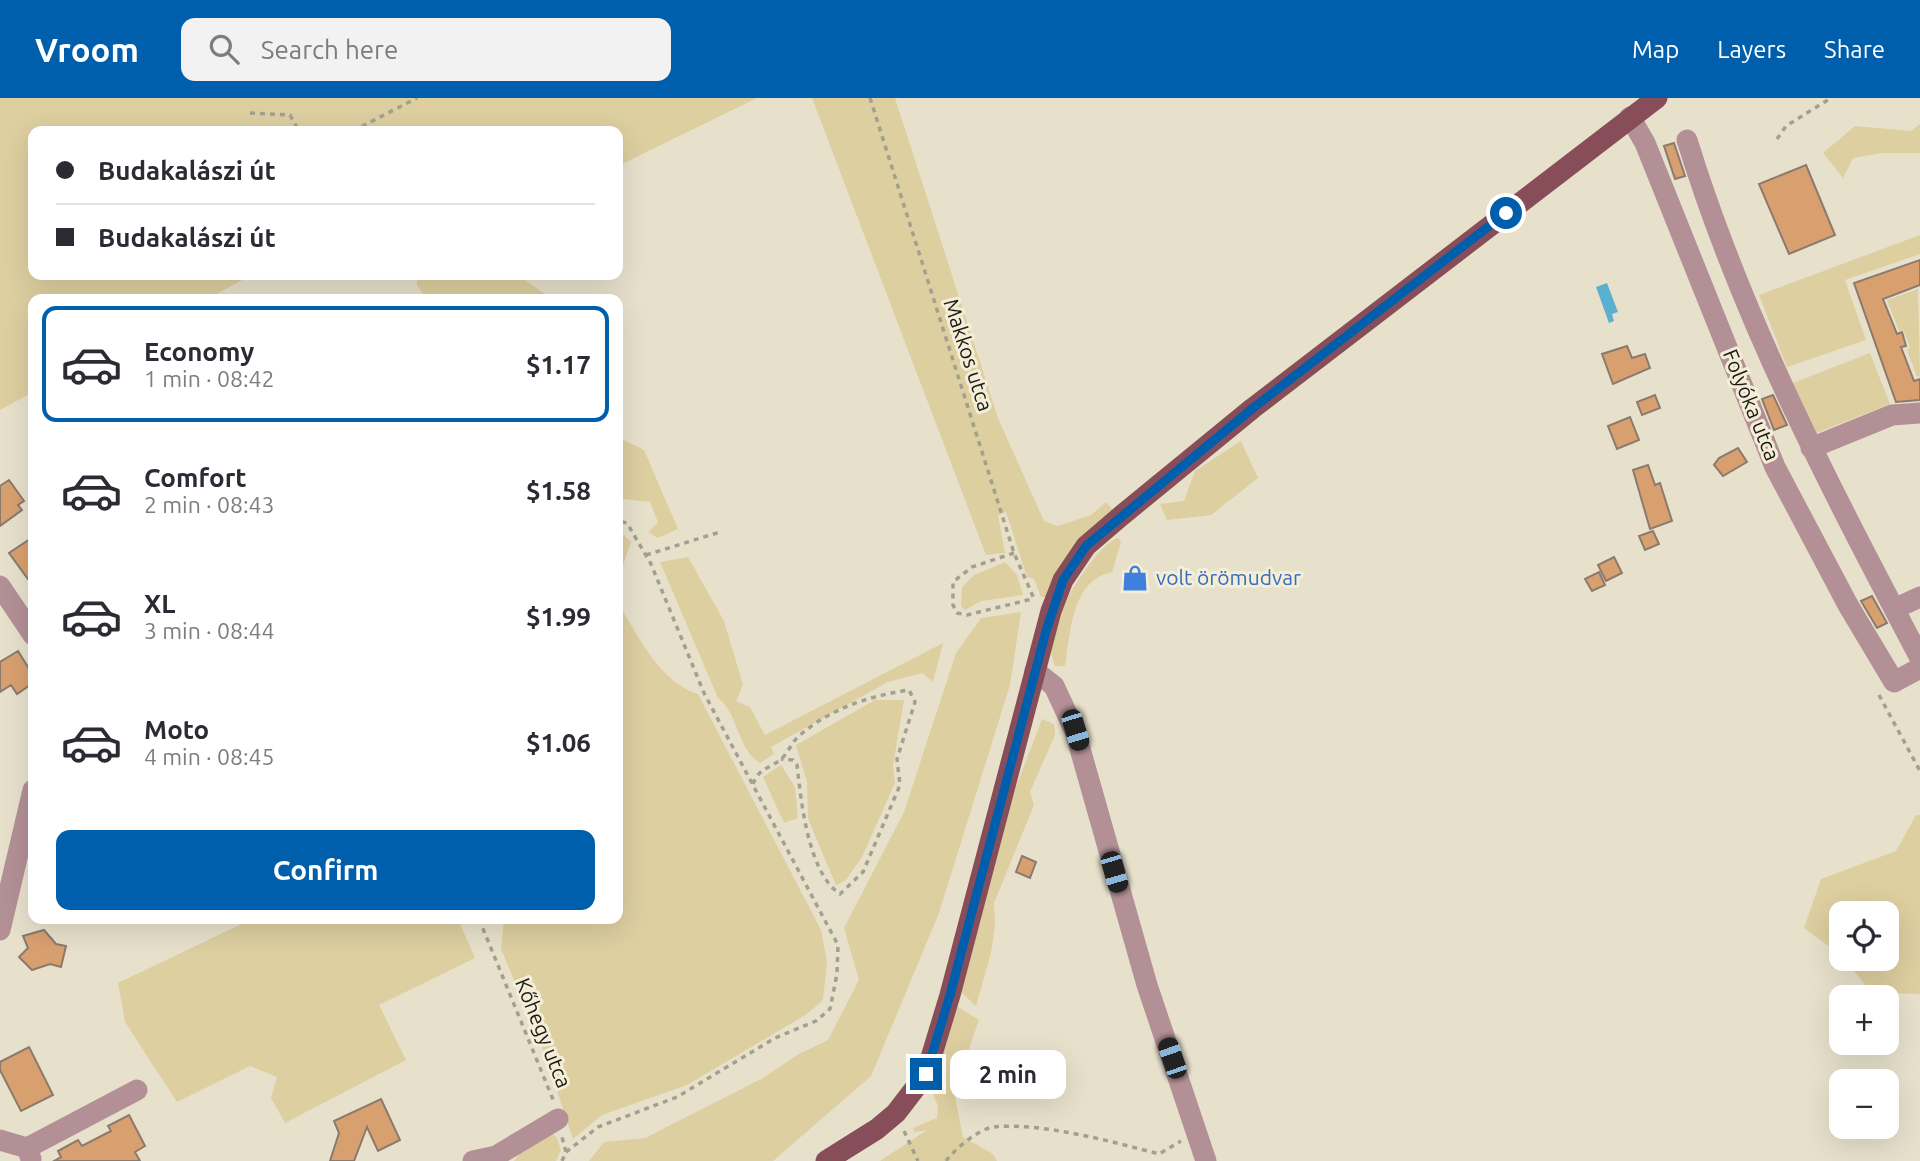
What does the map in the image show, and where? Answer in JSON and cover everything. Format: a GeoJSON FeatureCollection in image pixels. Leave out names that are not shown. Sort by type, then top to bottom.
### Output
{"type":"FeatureCollection","features":[{"type":"Feature","properties":{"kind":"main road"},"geometry":{"type":"LineString","coordinates":[[826,1161],[877,1129],[896,1113],[926,1074],[954,982],[1051,611],[1063,580],[1086,546],[1253,408],[1657,98]]}},
{"type":"Feature","properties":{"kind":"street","name":"Folyóka utca"},"geometry":{"type":"LineString","coordinates":[[1630,117],[1645,143],[1775,467],[1848,605],[1885,686]]}},
{"type":"Feature","properties":{"kind":"street"},"geometry":{"type":"LineString","coordinates":[[1687,140],[1698,177],[1778,379],[1920,658]]}},
{"type":"Feature","properties":{"kind":"street"},"geometry":{"type":"LineString","coordinates":[[1811,448],[1892,415],[1920,413]]}},
{"type":"Feature","properties":{"kind":"street"},"geometry":{"type":"LineString","coordinates":[[0,586],[28,628]]}},
{"type":"Feature","properties":{"kind":"street"},"geometry":{"type":"LineString","coordinates":[[1894,609],[1920,597]]}},
{"type":"Feature","properties":{"kind":"street"},"geometry":{"type":"LineString","coordinates":[[1885,686],[1920,667]]}},
{"type":"Feature","properties":{"kind":"street"},"geometry":{"type":"LineString","coordinates":[[1035,671],[1054,686],[1075,730],[1143,971],[1206,1161]]}},
{"type":"Feature","properties":{"kind":"street"},"geometry":{"type":"LineString","coordinates":[[0,930],[3,891],[28,807]]}},
{"type":"Feature","properties":{"kind":"street"},"geometry":{"type":"LineString","coordinates":[[0,1140],[30,1155],[137,1090]]}},
{"type":"Feature","properties":{"kind":"street"},"geometry":{"type":"LineString","coordinates":[[473,1161],[497,1159],[558,1119]]}},
{"type":"Feature","properties":{"kind":"path"},"geometry":{"type":"LineString","coordinates":[[363,126],[417,98]]}},
{"type":"Feature","properties":{"kind":"path","name":"Makkos utca"},"geometry":{"type":"LineString","coordinates":[[870,98],[1014,553],[1032,599]]}},
{"type":"Feature","properties":{"kind":"path"},"geometry":{"type":"LineString","coordinates":[[1777,139],[1786,126],[1831,98]]}},
{"type":"Feature","properties":{"kind":"path"},"geometry":{"type":"LineString","coordinates":[[250,113],[290,115],[296,126]]}},
{"type":"Feature","properties":{"kind":"path"},"geometry":{"type":"LineString","coordinates":[[562,1161],[566,1152],[598,1127],[677,1097],[775,1038],[816,1021],[830,1009],[837,974],[838,945],[704,693],[646,555],[623,522]]}},
{"type":"Feature","properties":{"kind":"path"},"geometry":{"type":"LineString","coordinates":[[646,555],[720,532]]}},
{"type":"Feature","properties":{"kind":"path"},"geometry":{"type":"LineString","coordinates":[[1014,553],[972,567],[953,582],[953,605],[957,613],[967,615],[1032,599],[1051,611]]}},
{"type":"Feature","properties":{"kind":"path"},"geometry":{"type":"LineString","coordinates":[[1885,686],[1920,771]]}},
{"type":"Feature","properties":{"kind":"path"},"geometry":{"type":"LineString","coordinates":[[752,784],[758,771],[781,760],[793,760],[797,765],[811,844],[830,888],[840,894],[863,872],[900,785],[897,758],[915,702],[909,690],[873,695],[835,712],[798,736],[781,760]]}},
{"type":"Feature","properties":{"kind":"path","name":"Kőhegy utca"},"geometry":{"type":"LineString","coordinates":[[482,924],[558,1119],[566,1152]]}},
{"type":"Feature","properties":{"kind":"path"},"geometry":{"type":"LineString","coordinates":[[896,1113],[918,1161]]}},
{"type":"Feature","properties":{"kind":"path"},"geometry":{"type":"LineString","coordinates":[[946,1161],[955,1149],[991,1127],[1040,1130],[1112,1141],[1159,1154],[1196,1131]]}},
{"type":"Feature","properties":{"kind":"shaded area"},"geometry":{"type":"Polygon","coordinates":[[[0,98],[757,98],[623,164],[623,126],[28,126],[28,280],[243,280],[216,294],[28,294],[28,395],[0,410],[0,98]]]}},
{"type":"Feature","properties":{"kind":"shaded area"},"geometry":{"type":"Polygon","coordinates":[[[812,98],[895,98],[998,418],[1044,521],[1057,526],[1091,515],[1106,502],[1113,510],[1058,576],[1045,597],[1041,597],[1034,579],[1027,577],[1006,512],[998,515],[1005,553],[986,555],[812,98]]]}},
{"type":"Feature","properties":{"kind":"shaded area"},"geometry":{"type":"Polygon","coordinates":[[[1920,124],[1920,153],[1883,153],[1853,158],[1843,178],[1823,153],[1855,126],[1911,131],[1920,124]]]}},
{"type":"Feature","properties":{"kind":"shaded area"},"geometry":{"type":"Polygon","coordinates":[[[1920,235],[1920,254],[1845,280],[1866,340],[1787,367],[1759,295],[1920,235]]]}},
{"type":"Feature","properties":{"kind":"shaded area"},"geometry":{"type":"Polygon","coordinates":[[[417,280],[525,280],[545,294],[423,294],[417,280]]]}},
{"type":"Feature","properties":{"kind":"shaded area"},"geometry":{"type":"Polygon","coordinates":[[[1918,289],[1920,376],[1917,377],[1907,350],[1910,347],[1903,330],[1899,331],[1887,300],[1918,289]]]}},
{"type":"Feature","properties":{"kind":"shaded area"},"geometry":{"type":"Polygon","coordinates":[[[1870,353],[1890,404],[1814,434],[1793,383],[1870,353]]]}},
{"type":"Feature","properties":{"kind":"shaded area"},"geometry":{"type":"Polygon","coordinates":[[[623,440],[644,450],[678,529],[658,538],[648,532],[658,522],[650,502],[623,499],[623,440]]]}},
{"type":"Feature","properties":{"kind":"shaded area"},"geometry":{"type":"Polygon","coordinates":[[[1241,441],[1258,478],[1211,515],[1167,520],[1160,504],[1184,501],[1195,471],[1241,441]]]}},
{"type":"Feature","properties":{"kind":"shaded area"},"geometry":{"type":"Polygon","coordinates":[[[623,534],[631,542],[623,565],[623,534]]]}},
{"type":"Feature","properties":{"kind":"shaded area"},"geometry":{"type":"Polygon","coordinates":[[[1118,538],[1121,542],[1112,572],[1098,577],[1081,596],[1075,609],[1065,666],[1055,666],[1050,645],[1057,619],[1086,569],[1108,544],[1118,538]]]}},
{"type":"Feature","properties":{"kind":"shaded area"},"geometry":{"type":"Polygon","coordinates":[[[688,557],[724,621],[743,685],[736,701],[750,707],[765,735],[943,643],[933,682],[922,673],[888,682],[771,747],[774,754],[760,763],[747,750],[730,713],[718,698],[660,562],[688,557]]]}},
{"type":"Feature","properties":{"kind":"shaded area"},"geometry":{"type":"Polygon","coordinates":[[[1005,562],[1017,575],[1023,595],[981,601],[965,610],[961,606],[962,587],[974,575],[1005,562]]]}},
{"type":"Feature","properties":{"kind":"shaded area"},"geometry":{"type":"Polygon","coordinates":[[[623,612],[661,669],[684,688],[698,694],[821,930],[827,962],[823,1000],[807,1014],[687,1085],[602,1115],[573,1139],[543,1049],[501,949],[504,924],[623,924],[623,612]]]}},
{"type":"Feature","properties":{"kind":"shaded area"},"geometry":{"type":"Polygon","coordinates":[[[1021,612],[1010,685],[939,913],[871,1076],[773,1161],[589,1161],[604,1142],[645,1138],[763,1078],[797,1055],[828,1040],[859,980],[844,928],[904,812],[956,653],[981,618],[1021,612]]]}},
{"type":"Feature","properties":{"kind":"shaded area"},"geometry":{"type":"Polygon","coordinates":[[[875,700],[904,700],[893,766],[895,783],[862,857],[846,880],[836,885],[808,819],[807,782],[796,745],[875,700]]]}},
{"type":"Feature","properties":{"kind":"shaded area"},"geometry":{"type":"Polygon","coordinates":[[[1042,719],[1054,724],[1055,735],[1030,792],[1034,805],[994,903],[995,926],[991,953],[976,1006],[961,992],[1015,790],[1042,719]]]}},
{"type":"Feature","properties":{"kind":"shaded area"},"geometry":{"type":"Polygon","coordinates":[[[781,765],[795,787],[798,818],[784,823],[763,777],[781,765]]]}},
{"type":"Feature","properties":{"kind":"shaded area"},"geometry":{"type":"Polygon","coordinates":[[[1916,815],[1920,815],[1920,994],[1899,994],[1899,985],[1865,985],[1854,971],[1899,971],[1899,901],[1829,901],[1829,946],[1804,928],[1821,879],[1896,851],[1916,815]]]}},
{"type":"Feature","properties":{"kind":"shaded area"},"geometry":{"type":"Polygon","coordinates":[[[242,924],[460,924],[475,958],[379,1005],[406,1060],[285,1123],[271,1098],[277,1077],[250,1066],[177,1102],[125,1022],[118,983],[242,924]]]}},
{"type":"Feature","properties":{"kind":"shaded area"},"geometry":{"type":"Polygon","coordinates":[[[955,1005],[979,1020],[954,1092],[963,1137],[993,1154],[997,1161],[880,1161],[927,1130],[914,1132],[913,1128],[937,1118],[938,1106],[931,1089],[955,1005]]]}},
{"type":"Feature","properties":{"kind":"shaded area"},"geometry":{"type":"Polygon","coordinates":[[[550,1132],[557,1138],[561,1150],[556,1161],[514,1161],[525,1147],[550,1132]]]}},
{"type":"Feature","properties":{"kind":"water"},"geometry":{"type":"Polygon","coordinates":[[[1607,283],[1618,312],[1612,314],[1614,321],[1609,323],[1596,287],[1607,283]]]}},
{"type":"Feature","properties":{"kind":"building"},"geometry":{"type":"Polygon","coordinates":[[[1674,143],[1685,176],[1675,179],[1664,146],[1674,143]]]}},
{"type":"Feature","properties":{"kind":"building"},"geometry":{"type":"Polygon","coordinates":[[[1806,165],[1835,235],[1789,254],[1759,184],[1806,165]]]}},
{"type":"Feature","properties":{"kind":"building"},"geometry":{"type":"Polygon","coordinates":[[[1920,260],[1920,285],[1883,299],[1897,334],[1902,332],[1906,346],[1901,347],[1914,381],[1920,379],[1920,400],[1896,402],[1854,283],[1920,260]]]}},
{"type":"Feature","properties":{"kind":"building"},"geometry":{"type":"Polygon","coordinates":[[[1627,346],[1632,358],[1645,354],[1650,368],[1613,384],[1602,354],[1627,346]]]}},
{"type":"Feature","properties":{"kind":"building"},"geometry":{"type":"Polygon","coordinates":[[[1655,395],[1660,408],[1642,415],[1637,402],[1655,395]]]}},
{"type":"Feature","properties":{"kind":"building"},"geometry":{"type":"Polygon","coordinates":[[[1773,395],[1787,425],[1774,430],[1762,399],[1773,395]]]}},
{"type":"Feature","properties":{"kind":"building"},"geometry":{"type":"Polygon","coordinates":[[[1630,417],[1639,440],[1617,449],[1608,426],[1630,417]]]}},
{"type":"Feature","properties":{"kind":"building"},"geometry":{"type":"Polygon","coordinates":[[[1738,448],[1747,462],[1723,476],[1714,465],[1719,458],[1738,448]]]}},
{"type":"Feature","properties":{"kind":"building"},"geometry":{"type":"Polygon","coordinates":[[[1648,465],[1655,485],[1660,483],[1672,521],[1650,529],[1633,470],[1648,465]]]}},
{"type":"Feature","properties":{"kind":"building"},"geometry":{"type":"Polygon","coordinates":[[[9,480],[24,501],[18,505],[22,510],[0,526],[0,486],[9,480]]]}},
{"type":"Feature","properties":{"kind":"building"},"geometry":{"type":"Polygon","coordinates":[[[1653,531],[1659,544],[1645,550],[1639,536],[1653,531]]]}},
{"type":"Feature","properties":{"kind":"building"},"geometry":{"type":"Polygon","coordinates":[[[28,540],[28,579],[9,553],[28,540]]]}},
{"type":"Feature","properties":{"kind":"building"},"geometry":{"type":"Polygon","coordinates":[[[1614,557],[1622,573],[1606,581],[1598,565],[1614,557]]]}},
{"type":"Feature","properties":{"kind":"building"},"geometry":{"type":"Polygon","coordinates":[[[1599,572],[1605,585],[1592,591],[1585,579],[1599,572]]]}},
{"type":"Feature","properties":{"kind":"building"},"geometry":{"type":"Polygon","coordinates":[[[1872,596],[1887,623],[1877,628],[1861,601],[1872,596]]]}},
{"type":"Feature","properties":{"kind":"building"},"geometry":{"type":"Polygon","coordinates":[[[18,651],[28,667],[28,686],[17,694],[11,685],[0,692],[0,662],[18,651]]]}},
{"type":"Feature","properties":{"kind":"building"},"geometry":{"type":"Polygon","coordinates":[[[1022,856],[1036,862],[1030,878],[1016,872],[1022,856]]]}},
{"type":"Feature","properties":{"kind":"building"},"geometry":{"type":"Polygon","coordinates":[[[44,930],[56,944],[66,946],[61,967],[50,964],[32,970],[19,957],[28,948],[23,936],[44,930]]]}},
{"type":"Feature","properties":{"kind":"building"},"geometry":{"type":"Polygon","coordinates":[[[29,1047],[53,1095],[21,1111],[0,1070],[0,1062],[29,1047]]]}},
{"type":"Feature","properties":{"kind":"building"},"geometry":{"type":"Polygon","coordinates":[[[381,1099],[400,1140],[378,1151],[367,1127],[354,1161],[330,1161],[339,1133],[334,1121],[381,1099]]]}},
{"type":"Feature","properties":{"kind":"building"},"geometry":{"type":"Polygon","coordinates":[[[129,1115],[145,1146],[135,1152],[140,1161],[54,1161],[61,1157],[58,1151],[78,1140],[82,1146],[111,1131],[108,1126],[129,1115]]]}},
{"type":"Feature","properties":{"kind":"place","name":"volt örömudvar"},"geometry":{"type":"Point","coordinates":[1135,578]}},
{"type":"Feature","properties":{"kind":"route"},"geometry":{"type":"LineString","coordinates":[[926,1074],[950,995],[1051,611],[1063,580],[1086,546],[1121,516],[1253,408],[1506,213]]}}]}
